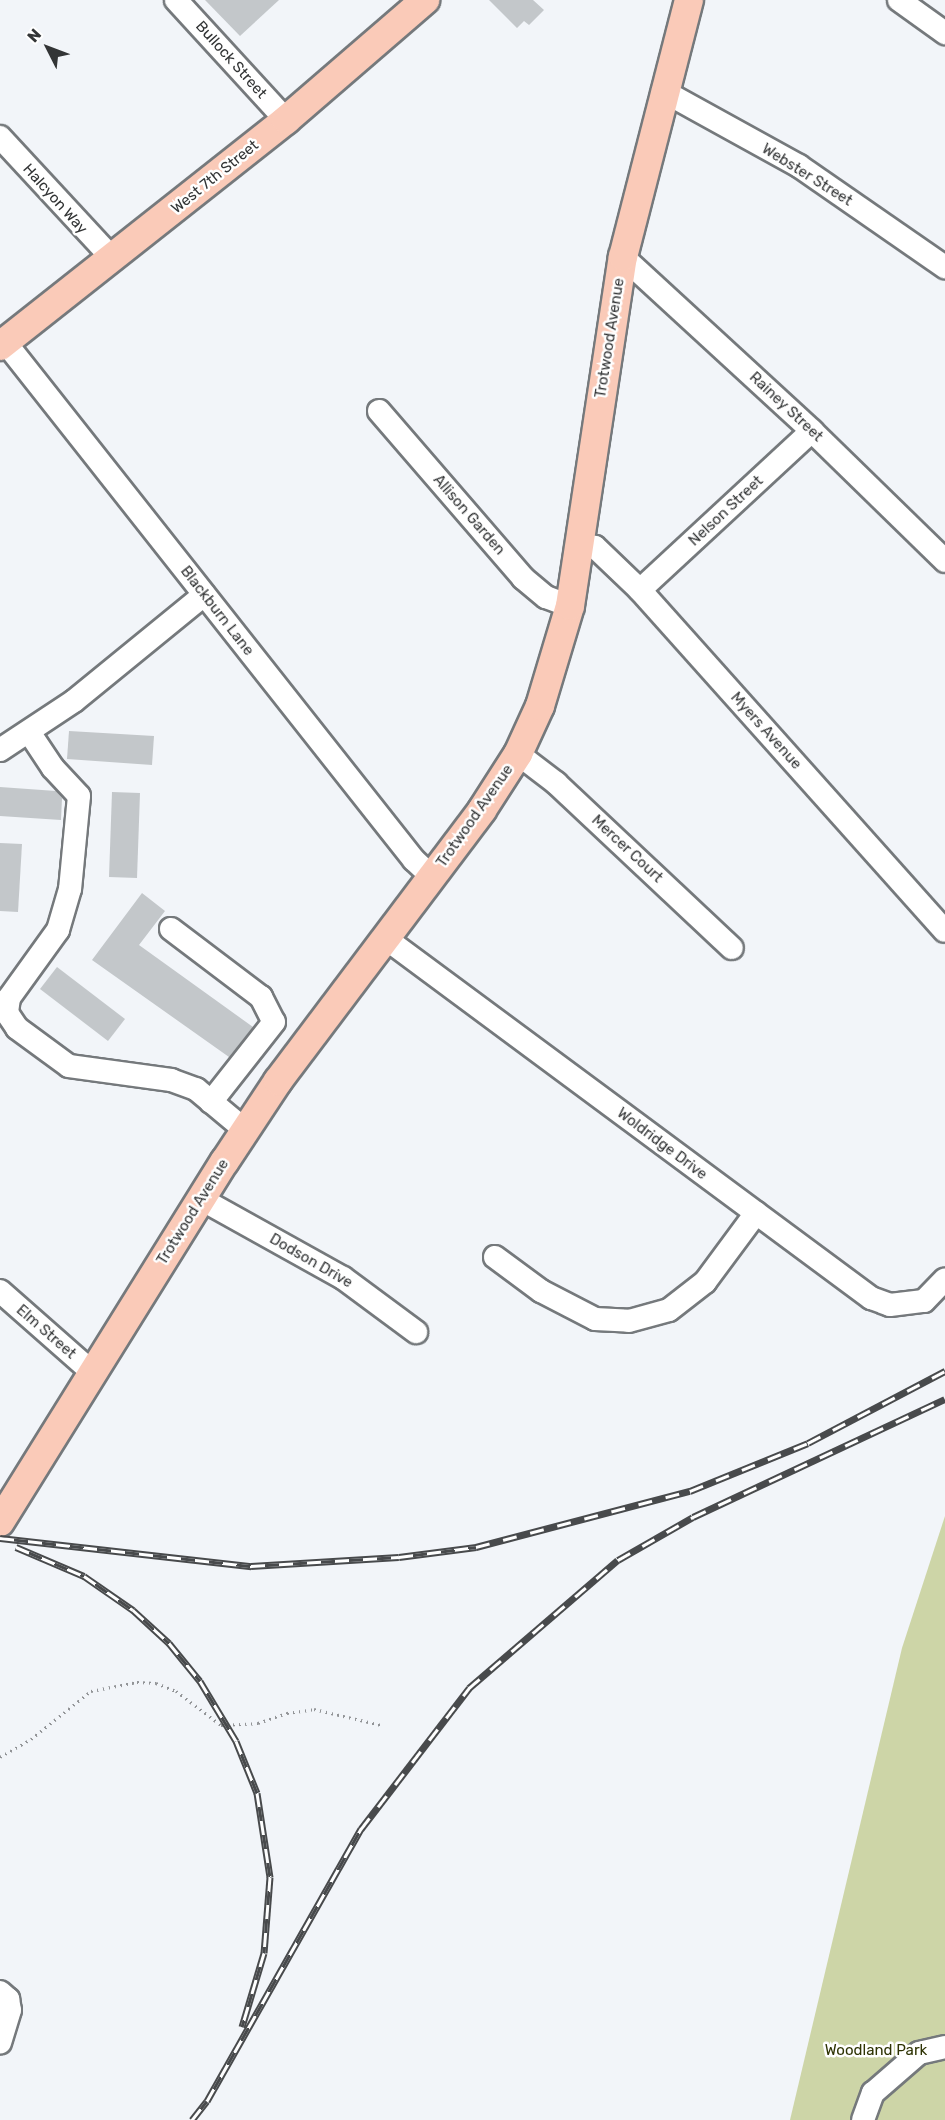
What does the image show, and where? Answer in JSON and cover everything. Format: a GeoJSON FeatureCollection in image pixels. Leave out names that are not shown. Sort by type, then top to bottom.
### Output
{"type":"FeatureCollection","features":[{"type":"Feature","properties":{"kind":"main road","name":"West 7th Street"},"geometry":{"type":"LineString","coordinates":[[2,344],[113,259],[285,120],[425,0]]}},
{"type":"Feature","properties":{"kind":"main road","name":"Trotwood Avenue"},"geometry":{"type":"LineString","coordinates":[[0,1522],[245,1130],[432,877],[518,754],[543,698],[570,606],[623,257],[663,91],[689,0]]}},
{"type":"Feature","properties":{"kind":"street","name":"Bullock Street"},"geometry":{"type":"LineString","coordinates":[[176,0],[285,120]]}},
{"type":"Feature","properties":{"kind":"street"},"geometry":{"type":"LineString","coordinates":[[899,0],[945,33]]}},
{"type":"Feature","properties":{"kind":"street","name":"Webster Street"},"geometry":{"type":"LineString","coordinates":[[663,91],[799,166],[945,267]]}},
{"type":"Feature","properties":{"kind":"street","name":"Halcyon Way"},"geometry":{"type":"LineString","coordinates":[[0,137],[113,259]]}},
{"type":"Feature","properties":{"kind":"street","name":"Rainey Street"},"geometry":{"type":"LineString","coordinates":[[623,257],[812,431],[945,561]]}},
{"type":"Feature","properties":{"kind":"street","name":"Blackburn Lane"},"geometry":{"type":"LineString","coordinates":[[2,344],[414,861],[432,877]]}},
{"type":"Feature","properties":{"kind":"street","name":"Allison Garden"},"geometry":{"type":"LineString","coordinates":[[379,411],[523,578],[546,597],[570,606]]}},
{"type":"Feature","properties":{"kind":"street","name":"Nelson Street"},"geometry":{"type":"LineString","coordinates":[[640,590],[812,431]]}},
{"type":"Feature","properties":{"kind":"street","name":"Myers Avenue"},"geometry":{"type":"LineString","coordinates":[[578,544],[595,547],[640,590],[945,931]]}},
{"type":"Feature","properties":{"kind":"street"},"geometry":{"type":"LineString","coordinates":[[0,750],[74,701],[204,595]]}},
{"type":"Feature","properties":{"kind":"street"},"geometry":{"type":"LineString","coordinates":[[29,732],[53,768],[79,796],[70,889],[58,930],[5,997],[8,1013],[18,1028],[69,1066],[171,1080],[196,1089],[245,1130]]}},
{"type":"Feature","properties":{"kind":"street","name":"Mercer Court"},"geometry":{"type":"LineString","coordinates":[[518,754],[556,783],[732,948]]}},
{"type":"Feature","properties":{"kind":"street"},"geometry":{"type":"LineString","coordinates":[[171,929],[261,997],[274,1022],[266,1037],[211,1102]]}},
{"type":"Feature","properties":{"kind":"street","name":"Woldridge Drive"},"geometry":{"type":"LineString","coordinates":[[385,938],[871,1298],[890,1305],[924,1301],[945,1279]]}},
{"type":"Feature","properties":{"kind":"street","name":"Dodson Drive"},"geometry":{"type":"LineString","coordinates":[[201,1199],[343,1278],[416,1332]]}},
{"type":"Feature","properties":{"kind":"street"},"geometry":{"type":"LineString","coordinates":[[495,1257],[541,1291],[595,1319],[629,1321],[669,1310],[705,1282],[756,1214]]}},
{"type":"Feature","properties":{"kind":"street","name":"Elm Street"},"geometry":{"type":"LineString","coordinates":[[0,1291],[92,1372]]}},
{"type":"Feature","properties":{"kind":"street"},"geometry":{"type":"LineString","coordinates":[[0,1992],[8,1999],[10,2010],[0,2042]]}},
{"type":"Feature","properties":{"kind":"street"},"geometry":{"type":"LineString","coordinates":[[863,2120],[873,2093],[919,2054],[945,2048]]}},
{"type":"Feature","properties":{"kind":"path"},"geometry":{"type":"LineString","coordinates":[[0,1757],[31,1739],[91,1691],[137,1682],[156,1683],[176,1691],[221,1725],[258,1723],[287,1713],[314,1709],[381,1725]]}},
{"type":"Feature","properties":{"kind":"green space","name":"Woodland Park"},"geometry":{"type":"Polygon","coordinates":[[[945,1516],[945,2120],[790,2120],[902,1648],[945,1516]]]}},
{"type":"Feature","properties":{"kind":"building"},"geometry":{"type":"Polygon","coordinates":[[[205,0],[279,0],[240,36],[205,0]]]}},
{"type":"Feature","properties":{"kind":"building"},"geometry":{"type":"Polygon","coordinates":[[[489,0],[533,0],[544,10],[529,25],[524,21],[517,28],[489,0]]]}},
{"type":"Feature","properties":{"kind":"building"},"geometry":{"type":"Polygon","coordinates":[[[69,731],[154,736],[152,765],[67,759],[69,731]]]}},
{"type":"Feature","properties":{"kind":"building"},"geometry":{"type":"Polygon","coordinates":[[[0,787],[56,791],[62,798],[61,820],[0,816],[0,787]]]}},
{"type":"Feature","properties":{"kind":"building"},"geometry":{"type":"Polygon","coordinates":[[[112,792],[140,793],[137,878],[109,877],[112,792]]]}},
{"type":"Feature","properties":{"kind":"building"},"geometry":{"type":"Polygon","coordinates":[[[0,843],[22,844],[18,912],[0,911],[0,843]]]}},
{"type":"Feature","properties":{"kind":"building"},"geometry":{"type":"Polygon","coordinates":[[[142,893],[165,911],[139,945],[253,1027],[229,1057],[92,960],[142,893]]]}},
{"type":"Feature","properties":{"kind":"building"},"geometry":{"type":"Polygon","coordinates":[[[57,967],[125,1019],[108,1041],[40,989],[57,967]]]}},
{"type":"Feature","properties":{"kind":"railway"},"geometry":{"type":"LineString","coordinates":[[0,1538],[251,1566],[399,1557],[476,1547],[690,1491],[808,1443],[945,1371]]}},
{"type":"Feature","properties":{"kind":"railway"},"geometry":{"type":"LineString","coordinates":[[192,2120],[207,2101],[361,1829],[469,1688],[618,1560],[693,1517],[945,1399]]}},
{"type":"Feature","properties":{"kind":"railway"},"geometry":{"type":"LineString","coordinates":[[16,1547],[84,1576],[133,1610],[169,1643],[200,1681],[236,1741],[257,1793],[270,1877],[264,1953],[242,2027]]}}]}
